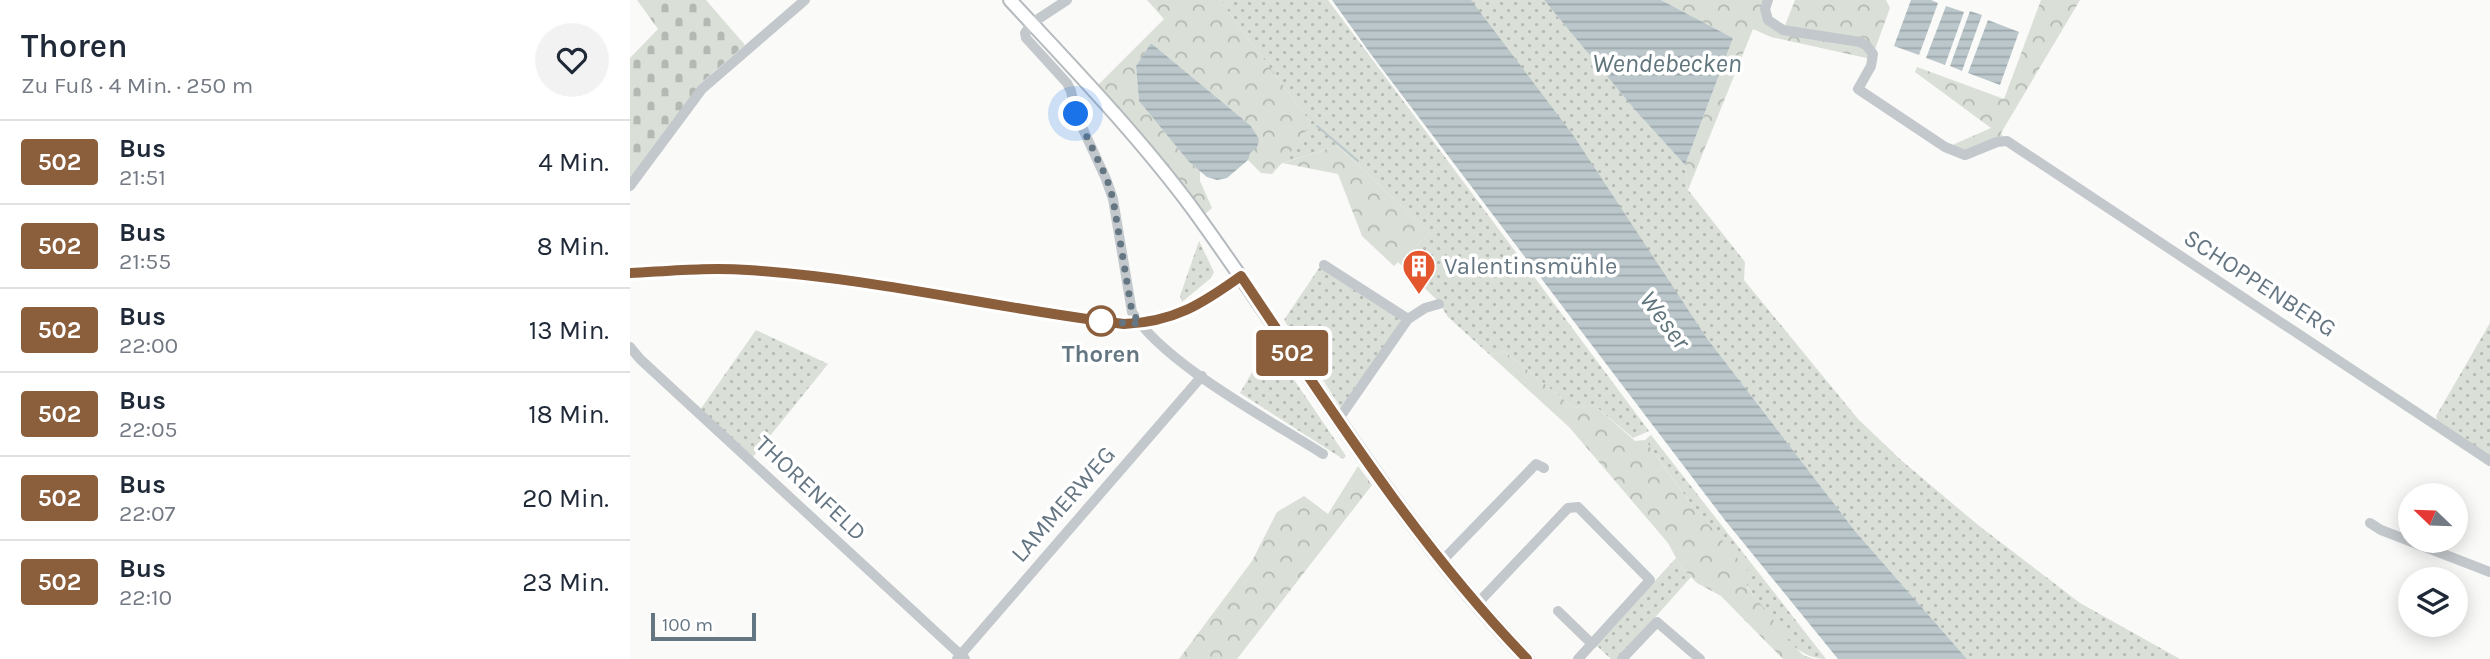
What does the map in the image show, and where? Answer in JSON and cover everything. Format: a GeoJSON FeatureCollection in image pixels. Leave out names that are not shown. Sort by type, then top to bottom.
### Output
{"type":"FeatureCollection","features":[{"type":"Feature","properties":{"kind":"main road"},"geometry":{"type":"LineString","coordinates":[[1010,0],[1111,111],[1192,209],[1441,562],[1527,659]]}},
{"type":"Feature","properties":{"kind":"street"},"geometry":{"type":"LineString","coordinates":[[630,186],[702,89],[805,0]]}},
{"type":"Feature","properties":{"kind":"street"},"geometry":{"type":"LineString","coordinates":[[1067,0],[1032,23],[1025,33],[1026,38],[1067,83],[1076,114],[1107,179],[1118,218],[1132,312],[1155,339],[1202,376],[1323,454]]}},
{"type":"Feature","properties":{"kind":"street","name":"SCHOPPENBERG"},"geometry":{"type":"LineString","coordinates":[[1768,0],[1765,9],[1768,20],[1783,30],[1860,42],[1867,46],[1873,54],[1871,66],[1858,89],[1945,148],[1965,155],[1997,142],[2007,141],[2490,461]]}},
{"type":"Feature","properties":{"kind":"street"},"geometry":{"type":"LineString","coordinates":[[1324,265],[1408,319]]}},
{"type":"Feature","properties":{"kind":"street"},"geometry":{"type":"LineString","coordinates":[[630,273],[703,269],[783,273],[1101,321],[1140,324],[1178,314],[1201,304],[1241,276]]}},
{"type":"Feature","properties":{"kind":"street"},"geometry":{"type":"LineString","coordinates":[[1338,419],[1408,319],[1425,308],[1439,304]]}},
{"type":"Feature","properties":{"kind":"street","name":"THORENFELD"},"geometry":{"type":"LineString","coordinates":[[630,347],[961,658]]}},
{"type":"Feature","properties":{"kind":"street","name":"LAMMERWEG"},"geometry":{"type":"LineString","coordinates":[[961,658],[1202,376]]}},
{"type":"Feature","properties":{"kind":"street"},"geometry":{"type":"LineString","coordinates":[[1441,562],[1536,464],[1544,468]]}},
{"type":"Feature","properties":{"kind":"street"},"geometry":{"type":"LineString","coordinates":[[1477,604],[1568,508],[1578,507],[1650,580],[1578,659]]}},
{"type":"Feature","properties":{"kind":"street"},"geometry":{"type":"LineString","coordinates":[[2370,523],[2381,530],[2490,572]]}},
{"type":"Feature","properties":{"kind":"street"},"geometry":{"type":"LineString","coordinates":[[1558,611],[1592,644]]}},
{"type":"Feature","properties":{"kind":"street"},"geometry":{"type":"LineString","coordinates":[[1622,659],[1657,622],[1700,658]]}},
{"type":"Feature","properties":{"kind":"green space"},"geometry":{"type":"Polygon","coordinates":[[[637,0],[706,0],[745,45],[702,82],[630,180],[630,58],[658,29],[637,0]]]}},
{"type":"Feature","properties":{"kind":"green space"},"geometry":{"type":"Polygon","coordinates":[[[1147,0],[1220,0],[1311,123],[1283,163],[1338,146],[1430,233],[1394,266],[1362,236],[1338,174],[1282,163],[1272,174],[1261,173],[1248,160],[1250,125],[1151,43],[1136,66],[1139,101],[1189,162],[1200,171],[1200,181],[1212,208],[1205,214],[1097,86],[1164,19],[1147,0]]]}},
{"type":"Feature","properties":{"kind":"green space"},"geometry":{"type":"Polygon","coordinates":[[[1220,0],[1328,0],[1649,431],[1633,438],[1594,405],[1574,408],[1504,351],[1490,355],[1448,317],[1438,301],[1398,262],[1430,233],[1338,146],[1282,163],[1311,123],[1220,0]]]}},
{"type":"Feature","properties":{"kind":"green space"},"geometry":{"type":"Polygon","coordinates":[[[1469,0],[1544,0],[1635,110],[1685,165],[1688,190],[1745,262],[1744,280],[1858,419],[1902,461],[1978,525],[2080,603],[2180,659],[1967,659],[1855,531],[1706,337],[1469,0]]]}},
{"type":"Feature","properties":{"kind":"green space"},"geometry":{"type":"Polygon","coordinates":[[[1661,0],[1765,0],[1766,22],[1866,48],[1871,59],[1771,37],[1753,29],[1688,190],[1685,165],[1733,38],[1661,0]]]}},
{"type":"Feature","properties":{"kind":"green space"},"geometry":{"type":"Polygon","coordinates":[[[1795,0],[1886,0],[1890,8],[1874,52],[1869,45],[1784,28],[1795,0]]]}},
{"type":"Feature","properties":{"kind":"green space"},"geometry":{"type":"Polygon","coordinates":[[[2041,0],[2080,0],[2001,133],[2003,137],[1964,153],[1950,146],[1991,128],[1915,72],[1917,67],[2004,99],[2041,0]]]}},
{"type":"Feature","properties":{"kind":"green space"},"geometry":{"type":"Polygon","coordinates":[[[1199,241],[1214,272],[1211,278],[1182,302],[1180,296],[1199,241]]]}},
{"type":"Feature","properties":{"kind":"green space"},"geometry":{"type":"Polygon","coordinates":[[[1321,265],[1399,316],[1402,324],[1341,408],[1284,320],[1321,265]]]}},
{"type":"Feature","properties":{"kind":"green space"},"geometry":{"type":"Polygon","coordinates":[[[2490,323],[2490,458],[2438,423],[2436,416],[2490,323]]]}},
{"type":"Feature","properties":{"kind":"green space"},"geometry":{"type":"Polygon","coordinates":[[[756,330],[828,364],[752,458],[700,410],[756,330]]]}},
{"type":"Feature","properties":{"kind":"green space"},"geometry":{"type":"Polygon","coordinates":[[[1269,343],[1346,456],[1343,459],[1240,393],[1269,343]]]}},
{"type":"Feature","properties":{"kind":"green space"},"geometry":{"type":"Polygon","coordinates":[[[1504,351],[1574,408],[1594,405],[1635,441],[1645,440],[1688,500],[1749,572],[1747,587],[1794,646],[1803,655],[1814,659],[1783,659],[1721,596],[1697,583],[1681,567],[1668,543],[1569,427],[1490,355],[1504,351]]]}},
{"type":"Feature","properties":{"kind":"green space"},"geometry":{"type":"Polygon","coordinates":[[[1651,435],[1826,659],[1801,651],[1780,633],[1747,586],[1746,580],[1645,440],[1651,435]]]}},
{"type":"Feature","properties":{"kind":"green space"},"geometry":{"type":"Polygon","coordinates":[[[1358,466],[1372,485],[1237,659],[1179,659],[1252,561],[1277,512],[1304,496],[1328,514],[1358,466]]]}},
{"type":"Feature","properties":{"kind":"green space"},"geometry":{"type":"Polygon","coordinates":[[[1676,558],[1691,577],[1618,659],[1611,659],[1596,645],[1676,558]]]}},
{"type":"Feature","properties":{"kind":"water","name":"Weser"},"geometry":{"type":"Polygon","coordinates":[[[1332,0],[1471,0],[1573,135],[1706,337],[1855,531],[1967,659],[1838,659],[1724,519],[1332,0]]]}},
{"type":"Feature","properties":{"kind":"water","name":"Wendebecken"},"geometry":{"type":"Polygon","coordinates":[[[1544,0],[1661,0],[1733,38],[1685,165],[1635,110],[1544,0]]]}},
{"type":"Feature","properties":{"kind":"water"},"geometry":{"type":"Polygon","coordinates":[[[1911,0],[1931,0],[1938,3],[1919,55],[1894,46],[1911,0]]]}},
{"type":"Feature","properties":{"kind":"water"},"geometry":{"type":"Polygon","coordinates":[[[1946,6],[1964,12],[1945,65],[1926,58],[1946,6]]]}},
{"type":"Feature","properties":{"kind":"water"},"geometry":{"type":"Polygon","coordinates":[[[1970,11],[1982,15],[1962,71],[1950,66],[1970,11]]]}},
{"type":"Feature","properties":{"kind":"water"},"geometry":{"type":"Polygon","coordinates":[[[1988,20],[2019,32],[2000,85],[1968,73],[1988,20]]]}},
{"type":"Feature","properties":{"kind":"water"},"geometry":{"type":"Polygon","coordinates":[[[1151,43],[1250,125],[1259,139],[1257,148],[1250,153],[1248,160],[1227,178],[1217,180],[1207,177],[1189,162],[1139,101],[1136,66],[1151,43]]]}},
{"type":"Feature","properties":{"kind":"waterway"},"geometry":{"type":"LineString","coordinates":[[1317,126],[1358,161]]}},
{"type":"Feature","properties":{"kind":"bus line","name":"502"},"geometry":{"type":"LineString","coordinates":[[630,273],[703,269],[806,276],[1124,324],[1140,324],[1178,314],[1201,304],[1241,276],[1434,554],[1527,659]]}},
{"type":"Feature","properties":{"kind":"place","name":"Valentinsmühle"},"geometry":{"type":"Point","coordinates":[1419,296]}},
{"type":"Feature","properties":{"kind":"place","name":"Thoren"},"geometry":{"type":"Point","coordinates":[1101,321]}},
{"type":"Feature","properties":{"kind":"route"},"geometry":{"type":"LineString","coordinates":[[1076,114],[1107,179],[1118,218],[1132,312],[1140,324],[1101,321]]}}]}
